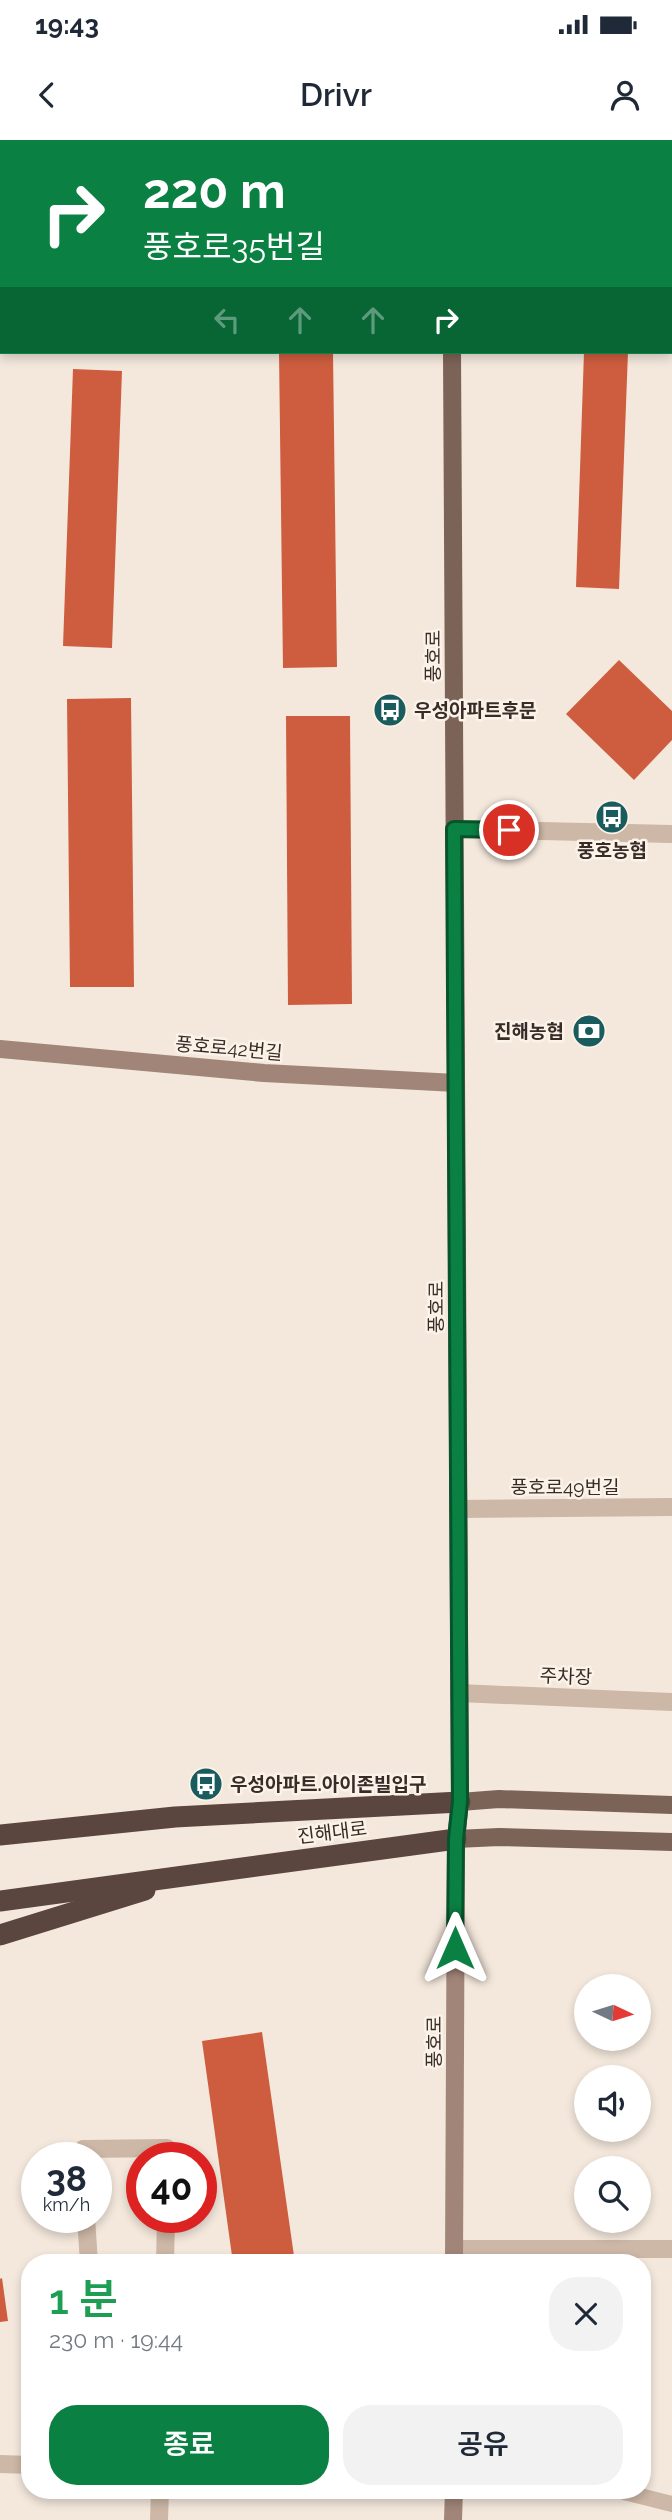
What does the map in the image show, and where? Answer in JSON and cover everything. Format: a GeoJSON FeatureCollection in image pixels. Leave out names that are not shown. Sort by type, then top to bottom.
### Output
{"type":"FeatureCollection","features":[{"type":"Feature","properties":{"kind":"highway","name":"진해대로"},"geometry":{"type":"LineString","coordinates":[[0,1835],[175,1817],[460,1801]]}},
{"type":"Feature","properties":{"kind":"highway","name":"진해대로"},"geometry":{"type":"LineString","coordinates":[[0,1900],[456,1839]]}},
{"type":"Feature","properties":{"kind":"highway"},"geometry":{"type":"LineString","coordinates":[[0,1936],[207,1871]]}},
{"type":"Feature","properties":{"kind":"main road","name":"풍호로"},"geometry":{"type":"LineString","coordinates":[[452,354],[460,1801],[456,1839]]}},
{"type":"Feature","properties":{"kind":"main road","name":"진해대로"},"geometry":{"type":"LineString","coordinates":[[460,1801],[499,1799],[672,1805]]}},
{"type":"Feature","properties":{"kind":"main road","name":"진해대로"},"geometry":{"type":"LineString","coordinates":[[456,1839],[499,1837],[672,1842]]}},
{"type":"Feature","properties":{"kind":"street"},"geometry":{"type":"LineString","coordinates":[[454,829],[672,834]]}},
{"type":"Feature","properties":{"kind":"street","name":"풍호로42번길"},"geometry":{"type":"LineString","coordinates":[[0,1049],[264,1073],[456,1083]]}},
{"type":"Feature","properties":{"kind":"street","name":"풍호로49번길"},"geometry":{"type":"LineString","coordinates":[[458,1509],[672,1507]]}},
{"type":"Feature","properties":{"kind":"street","name":"주차장"},"geometry":{"type":"LineString","coordinates":[[459,1693],[672,1702]]}},
{"type":"Feature","properties":{"kind":"street","name":"풍호로"},"geometry":{"type":"LineString","coordinates":[[454,2254],[456,1839]]}},
{"type":"Feature","properties":{"kind":"street"},"geometry":{"type":"LineString","coordinates":[[87,2233],[88,2254]]}},
{"type":"Feature","properties":{"kind":"street"},"geometry":{"type":"LineString","coordinates":[[165,2254],[166,2233]]}},
{"type":"Feature","properties":{"kind":"street"},"geometry":{"type":"LineString","coordinates":[[516,2254],[672,2249]]}},
{"type":"Feature","properties":{"kind":"street"},"geometry":{"type":"LineString","coordinates":[[0,2464],[21,2465]]}},
{"type":"Feature","properties":{"kind":"street"},"geometry":{"type":"LineString","coordinates":[[159,2520],[160,2499]]}},
{"type":"Feature","properties":{"kind":"street"},"geometry":{"type":"LineString","coordinates":[[453,2520],[454,2499]]}},
{"type":"Feature","properties":{"kind":"lane"},"geometry":{"type":"LineString","coordinates":[[651,2499],[672,2504]]}},
{"type":"Feature","properties":{"kind":"building"},"geometry":{"type":"Polygon","coordinates":[[[279,354],[333,354],[337,667],[283,668],[279,354]]]}},
{"type":"Feature","properties":{"kind":"building"},"geometry":{"type":"Polygon","coordinates":[[[584,354],[628,354],[619,589],[576,587],[584,354]]]}},
{"type":"Feature","properties":{"kind":"building"},"geometry":{"type":"Polygon","coordinates":[[[73,369],[122,371],[112,648],[63,646],[73,369]]]}},
{"type":"Feature","properties":{"kind":"building"},"geometry":{"type":"Polygon","coordinates":[[[619,660],[672,711],[672,740],[634,780],[566,714],[619,660]]]}},
{"type":"Feature","properties":{"kind":"building"},"geometry":{"type":"Polygon","coordinates":[[[131,698],[134,987],[70,987],[67,699],[131,698]]]}},
{"type":"Feature","properties":{"kind":"building"},"geometry":{"type":"Polygon","coordinates":[[[286,716],[350,716],[352,1004],[288,1005],[286,716]]]}},
{"type":"Feature","properties":{"kind":"building"},"geometry":{"type":"Polygon","coordinates":[[[262,2032],[294,2254],[232,2254],[202,2041],[262,2032]]]}},
{"type":"Feature","properties":{"kind":"building"},"geometry":{"type":"Polygon","coordinates":[[[2,2278],[8,2321],[0,2322],[0,2279],[2,2278]]]}},
{"type":"Feature","properties":{"kind":"place","name":"우성아파트후문"},"geometry":{"type":"Point","coordinates":[390,710]}},
{"type":"Feature","properties":{"kind":"place","name":"풍호농협"},"geometry":{"type":"Point","coordinates":[612,817]}},
{"type":"Feature","properties":{"kind":"place","name":"진해농협"},"geometry":{"type":"Point","coordinates":[589,1031]}},
{"type":"Feature","properties":{"kind":"place","name":"우성아파트.아이존빌입구"},"geometry":{"type":"Point","coordinates":[206,1784]}},
{"type":"Feature","properties":{"kind":"route"},"geometry":{"type":"LineString","coordinates":[[455,1948],[456,1839],[460,1801],[454,829],[509,830]]}}]}
